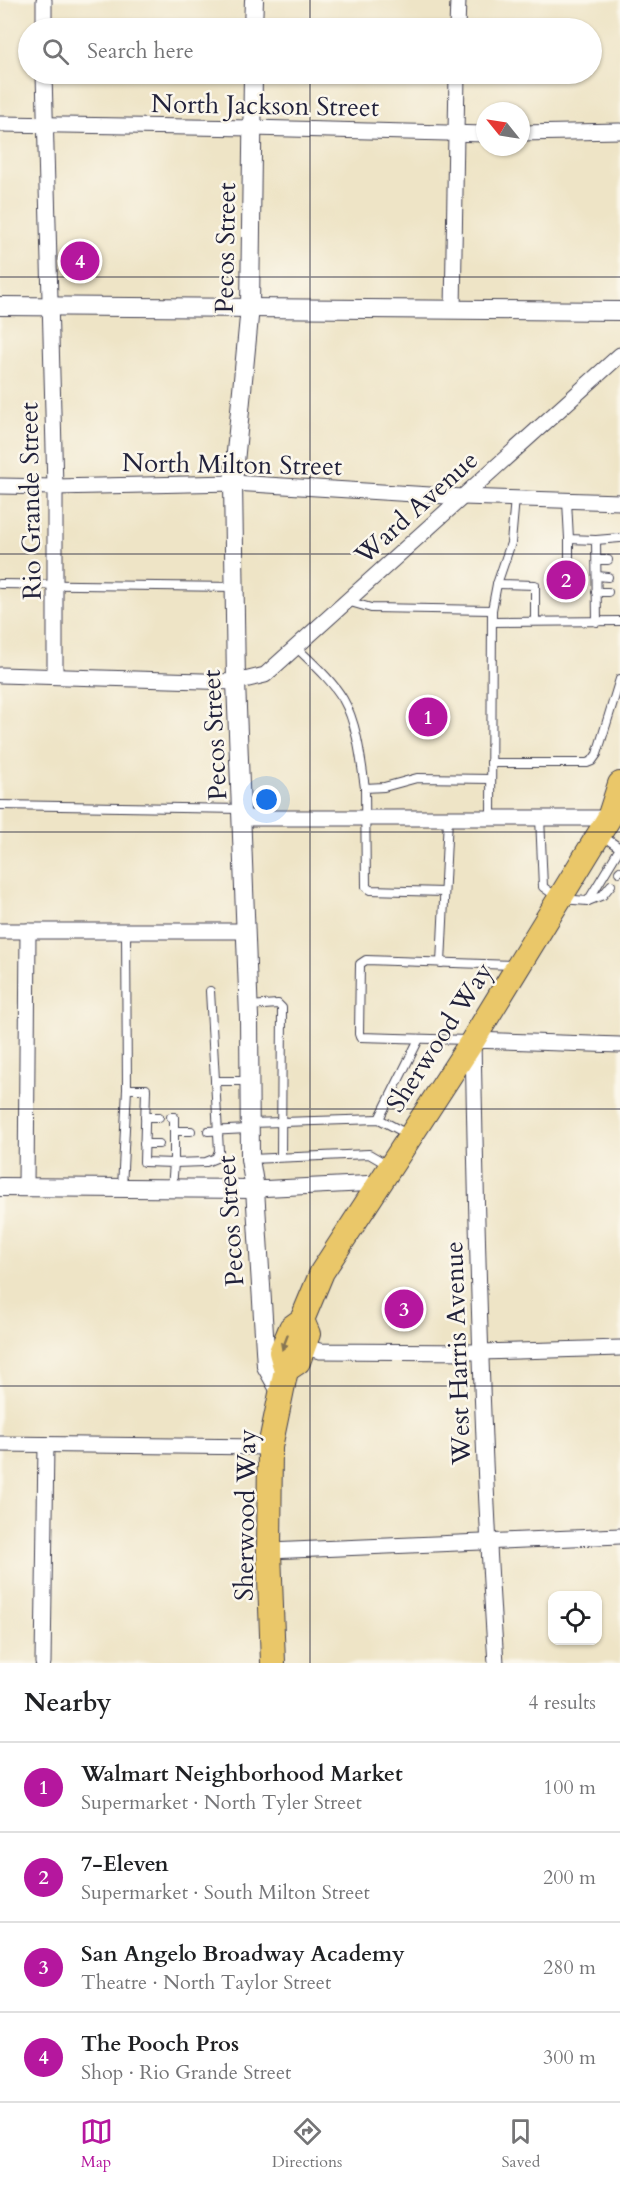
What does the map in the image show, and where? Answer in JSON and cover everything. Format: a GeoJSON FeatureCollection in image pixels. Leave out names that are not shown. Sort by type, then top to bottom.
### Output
{"type":"FeatureCollection","features":[{"type":"Feature","properties":{"kind":"main road","name":"Sherwood Way"},"geometry":{"type":"LineString","coordinates":[[273,1663],[269,1551],[270,1447],[283,1380],[281,1352],[291,1328],[302,1320],[322,1272],[473,1040],[609,823],[620,784]]}},
{"type":"Feature","properties":{"kind":"main road","name":"Sherwood Way"},"geometry":{"type":"LineString","coordinates":[[283,1380],[298,1362],[308,1334],[302,1320]]}},
{"type":"Feature","properties":{"kind":"street"},"geometry":{"type":"LineString","coordinates":[[44,0],[44,18]]}},
{"type":"Feature","properties":{"kind":"street"},"geometry":{"type":"LineString","coordinates":[[253,18],[254,0]]}},
{"type":"Feature","properties":{"kind":"street"},"geometry":{"type":"LineString","coordinates":[[458,0],[458,18]]}},
{"type":"Feature","properties":{"kind":"street","name":"Rio Grande Street"},"geometry":{"type":"LineString","coordinates":[[44,84],[56,487],[55,675]]}},
{"type":"Feature","properties":{"kind":"street","name":"Pecos Street"},"geometry":{"type":"LineString","coordinates":[[253,84],[250,308],[233,483],[236,682],[243,813],[244,931],[249,1006],[250,1159],[255,1189],[266,1366],[283,1380]]}},
{"type":"Feature","properties":{"kind":"street"},"geometry":{"type":"LineString","coordinates":[[453,310],[457,84]]}},
{"type":"Feature","properties":{"kind":"street","name":"North Jackson Street"},"geometry":{"type":"LineString","coordinates":[[0,124],[476,134]]}},
{"type":"Feature","properties":{"kind":"street"},"geometry":{"type":"LineString","coordinates":[[530,133],[620,131]]}},
{"type":"Feature","properties":{"kind":"street"},"geometry":{"type":"LineString","coordinates":[[0,306],[620,311]]}},
{"type":"Feature","properties":{"kind":"street","name":"Ward Avenue"},"geometry":{"type":"LineString","coordinates":[[0,675],[236,682],[266,675],[620,355]]}},
{"type":"Feature","properties":{"kind":"street","name":"North Milton Street"},"geometry":{"type":"LineString","coordinates":[[0,486],[233,483],[464,497],[620,502]]}},
{"type":"Feature","properties":{"kind":"street"},"geometry":{"type":"LineString","coordinates":[[243,813],[366,817],[540,817],[609,823]]}},
{"type":"Feature","properties":{"kind":"street"},"geometry":{"type":"LineString","coordinates":[[0,931],[244,931]]}},
{"type":"Feature","properties":{"kind":"street"},"geometry":{"type":"LineString","coordinates":[[26,1187],[28,931]]}},
{"type":"Feature","properties":{"kind":"street"},"geometry":{"type":"LineString","coordinates":[[473,1040],[620,1045]]}},
{"type":"Feature","properties":{"kind":"street","name":"West Harris Avenue"},"geometry":{"type":"LineString","coordinates":[[473,1040],[480,1352],[496,1663]]}},
{"type":"Feature","properties":{"kind":"street"},"geometry":{"type":"LineString","coordinates":[[0,1187],[255,1189],[384,1174]]}},
{"type":"Feature","properties":{"kind":"street"},"geometry":{"type":"LineString","coordinates":[[303,1347],[320,1352],[480,1352],[620,1348]]}},
{"type":"Feature","properties":{"kind":"street"},"geometry":{"type":"LineString","coordinates":[[0,1444],[270,1447]]}},
{"type":"Feature","properties":{"kind":"street"},"geometry":{"type":"LineString","coordinates":[[43,1663],[46,1445]]}},
{"type":"Feature","properties":{"kind":"street"},"geometry":{"type":"LineString","coordinates":[[269,1551],[620,1536]]}},
{"type":"Feature","properties":{"kind":"lane"},"geometry":{"type":"LineString","coordinates":[[490,817],[492,610],[497,584],[511,543],[515,498]]}},
{"type":"Feature","properties":{"kind":"lane"},"geometry":{"type":"LineString","coordinates":[[567,501],[568,557]]}},
{"type":"Feature","properties":{"kind":"lane"},"geometry":{"type":"LineString","coordinates":[[568,539],[620,538]]}},
{"type":"Feature","properties":{"kind":"lane"},"geometry":{"type":"LineString","coordinates":[[596,540],[597,622]]}},
{"type":"Feature","properties":{"kind":"lane"},"geometry":{"type":"LineString","coordinates":[[597,560],[608,560]]}},
{"type":"Feature","properties":{"kind":"lane"},"geometry":{"type":"LineString","coordinates":[[597,576],[608,577]]}},
{"type":"Feature","properties":{"kind":"lane"},"geometry":{"type":"LineString","coordinates":[[0,584],[235,587]]}},
{"type":"Feature","properties":{"kind":"lane"},"geometry":{"type":"LineString","coordinates":[[497,584],[535,585],[535,621]]}},
{"type":"Feature","properties":{"kind":"lane"},"geometry":{"type":"LineString","coordinates":[[597,592],[608,592]]}},
{"type":"Feature","properties":{"kind":"lane"},"geometry":{"type":"LineString","coordinates":[[347,601],[371,608],[492,610]]}},
{"type":"Feature","properties":{"kind":"lane"},"geometry":{"type":"LineString","coordinates":[[492,622],[620,621]]}},
{"type":"Feature","properties":{"kind":"lane"},"geometry":{"type":"LineString","coordinates":[[296,647],[343,699],[357,738],[365,788],[366,887],[370,890],[444,892]]}},
{"type":"Feature","properties":{"kind":"lane"},"geometry":{"type":"LineString","coordinates":[[491,763],[587,763],[592,761],[597,754],[617,696],[620,679]]}},
{"type":"Feature","properties":{"kind":"lane"},"geometry":{"type":"LineString","coordinates":[[365,788],[384,788],[417,778],[491,779]]}},
{"type":"Feature","properties":{"kind":"lane"},"geometry":{"type":"LineString","coordinates":[[0,805],[243,813]]}},
{"type":"Feature","properties":{"kind":"lane"},"geometry":{"type":"LineString","coordinates":[[441,963],[444,892],[442,817]]}},
{"type":"Feature","properties":{"kind":"lane"},"geometry":{"type":"LineString","coordinates":[[540,817],[543,887],[560,899],[588,901],[603,895],[611,885]]}},
{"type":"Feature","properties":{"kind":"lane"},"geometry":{"type":"LineString","coordinates":[[588,901],[620,848],[609,823]]}},
{"type":"Feature","properties":{"kind":"lane"},"geometry":{"type":"LineString","coordinates":[[122,1188],[126,1089],[126,931]]}},
{"type":"Feature","properties":{"kind":"lane"},"geometry":{"type":"LineString","coordinates":[[473,1040],[360,1037],[360,964],[366,960],[519,965]]}},
{"type":"Feature","properties":{"kind":"lane"},"geometry":{"type":"LineString","coordinates":[[126,1089],[146,1089],[144,1162],[206,1162],[216,1158],[219,1151],[210,991]]}},
{"type":"Feature","properties":{"kind":"lane"},"geometry":{"type":"LineString","coordinates":[[249,1006],[278,1004],[282,1008],[281,1157]]}},
{"type":"Feature","properties":{"kind":"lane"},"geometry":{"type":"LineString","coordinates":[[380,1119],[419,1039]]}},
{"type":"Feature","properties":{"kind":"lane"},"geometry":{"type":"LineString","coordinates":[[215,1081],[250,1081]]}},
{"type":"Feature","properties":{"kind":"lane"},"geometry":{"type":"LineString","coordinates":[[145,1117],[159,1117]]}},
{"type":"Feature","properties":{"kind":"lane"},"geometry":{"type":"LineString","coordinates":[[171,1117],[174,1117],[172,1188]]}},
{"type":"Feature","properties":{"kind":"lane"},"geometry":{"type":"LineString","coordinates":[[208,1131],[281,1122],[380,1119],[410,1136]]}},
{"type":"Feature","properties":{"kind":"lane"},"geometry":{"type":"LineString","coordinates":[[174,1131],[191,1131]]}},
{"type":"Feature","properties":{"kind":"lane"},"geometry":{"type":"LineString","coordinates":[[144,1144],[159,1144]]}},
{"type":"Feature","properties":{"kind":"lane"},"geometry":{"type":"LineString","coordinates":[[250,1159],[369,1154],[384,1174]]}},
{"type":"Feature","properties":{"kind":"place","name":"The Pooch Pros"},"geometry":{"type":"Point","coordinates":[80,261]}},
{"type":"Feature","properties":{"kind":"place","name":"7-Eleven"},"geometry":{"type":"Point","coordinates":[566,580]}},
{"type":"Feature","properties":{"kind":"place","name":"Walmart Neighborhood Market"},"geometry":{"type":"Point","coordinates":[428,717]}},
{"type":"Feature","properties":{"kind":"place","name":"San Angelo Broadway Academy"},"geometry":{"type":"Point","coordinates":[404,1309]}}]}
